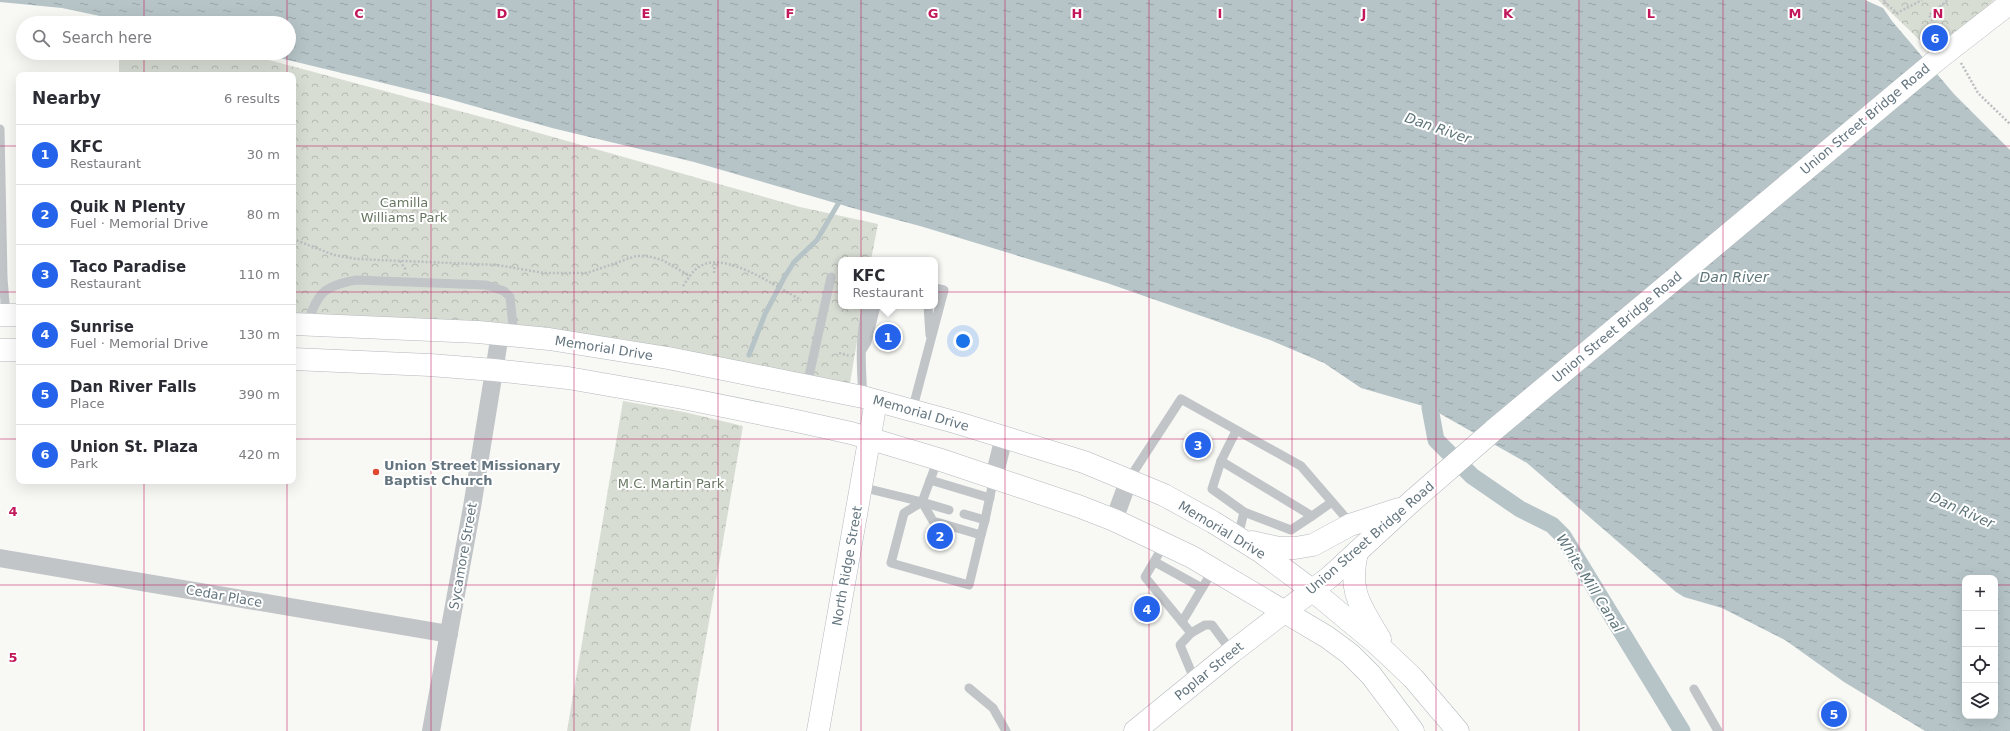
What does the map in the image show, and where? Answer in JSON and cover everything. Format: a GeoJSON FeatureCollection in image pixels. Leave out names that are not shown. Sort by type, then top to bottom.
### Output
{"type":"FeatureCollection","features":[{"type":"Feature","properties":{"kind":"main road","name":"Union Street Bridge Road"},"geometry":{"type":"LineString","coordinates":[[1283,612],[1357,552],[1408,504],[1481,441],[1919,74],[2010,3]]}},
{"type":"Feature","properties":{"kind":"main road","name":"Memorial Drive"},"geometry":{"type":"LineString","coordinates":[[300,324],[410,328],[506,335],[632,352],[807,385],[870,399],[1004,437],[1084,462],[1129,479],[1164,495],[1240,539],[1312,590],[1391,657],[1413,678],[1458,731]]}},
{"type":"Feature","properties":{"kind":"main road"},"geometry":{"type":"LineString","coordinates":[[0,350],[16,350]]}},
{"type":"Feature","properties":{"kind":"main road"},"geometry":{"type":"LineString","coordinates":[[296,359],[494,370],[568,378],[683,398],[792,420],[870,438],[938,458],[992,488],[1078,506],[1114,520],[1160,553],[1213,570],[1283,612],[1327,636],[1350,654],[1372,675],[1413,731]]}},
{"type":"Feature","properties":{"kind":"main road","name":"North Ridge Street"},"geometry":{"type":"LineString","coordinates":[[818,731],[870,438],[870,399]]}},
{"type":"Feature","properties":{"kind":"main road"},"geometry":{"type":"LineString","coordinates":[[1240,539],[1279,548],[1295,548],[1314,545],[1352,525],[1408,504]]}},
{"type":"Feature","properties":{"kind":"main road"},"geometry":{"type":"LineString","coordinates":[[1357,552],[1353,571],[1354,587],[1359,604],[1391,657]]}},
{"type":"Feature","properties":{"kind":"main road","name":"Poplar Street"},"geometry":{"type":"LineString","coordinates":[[1136,731],[1195,681],[1283,612]]}},
{"type":"Feature","properties":{"kind":"street","name":"Sycamore Street"},"geometry":{"type":"LineString","coordinates":[[432,731],[494,370],[506,335]]}},
{"type":"Feature","properties":{"kind":"street"},"geometry":{"type":"LineString","coordinates":[[992,488],[1004,437]]}},
{"type":"Feature","properties":{"kind":"street"},"geometry":{"type":"LineString","coordinates":[[1114,520],[1129,479]]}},
{"type":"Feature","properties":{"kind":"street","name":"Cedar Place"},"geometry":{"type":"LineString","coordinates":[[0,558],[449,634]]}},
{"type":"Feature","properties":{"kind":"lane"},"geometry":{"type":"LineString","coordinates":[[0,129],[1,278],[8,315]]}},
{"type":"Feature","properties":{"kind":"lane"},"geometry":{"type":"LineString","coordinates":[[807,385],[831,277]]}},
{"type":"Feature","properties":{"kind":"lane"},"geometry":{"type":"LineString","coordinates":[[300,324],[315,301],[324,292],[338,283],[356,280],[486,285],[504,291],[510,297],[506,335]]}},
{"type":"Feature","properties":{"kind":"lane"},"geometry":{"type":"LineString","coordinates":[[912,411],[944,290],[938,289]]}},
{"type":"Feature","properties":{"kind":"lane"},"geometry":{"type":"LineString","coordinates":[[866,309],[862,324],[860,355],[870,399]]}},
{"type":"Feature","properties":{"kind":"lane"},"geometry":{"type":"LineString","coordinates":[[860,355],[867,342],[875,309]]}},
{"type":"Feature","properties":{"kind":"lane"},"geometry":{"type":"LineString","coordinates":[[928,309],[931,340]]}},
{"type":"Feature","properties":{"kind":"lane"},"geometry":{"type":"LineString","coordinates":[[1129,479],[1181,399],[1301,466],[1352,525]]}},
{"type":"Feature","properties":{"kind":"lane"},"geometry":{"type":"LineString","coordinates":[[1236,431],[1221,461],[1212,489],[1244,512],[1291,530],[1332,502]]}},
{"type":"Feature","properties":{"kind":"lane"},"geometry":{"type":"LineString","coordinates":[[930,480],[992,488],[969,586],[891,563],[904,513],[922,502],[930,480],[938,458]]}},
{"type":"Feature","properties":{"kind":"lane"},"geometry":{"type":"LineString","coordinates":[[1221,461],[1312,516]]}},
{"type":"Feature","properties":{"kind":"lane"},"geometry":{"type":"LineString","coordinates":[[861,486],[949,510]]}},
{"type":"Feature","properties":{"kind":"lane"},"geometry":{"type":"LineString","coordinates":[[922,502],[933,521],[981,535]]}},
{"type":"Feature","properties":{"kind":"lane"},"geometry":{"type":"LineString","coordinates":[[1240,539],[1244,512]]}},
{"type":"Feature","properties":{"kind":"lane"},"geometry":{"type":"LineString","coordinates":[[964,514],[985,520]]}},
{"type":"Feature","properties":{"kind":"lane"},"geometry":{"type":"LineString","coordinates":[[1191,633],[1145,577],[1160,553],[1202,588]]}},
{"type":"Feature","properties":{"kind":"lane"},"geometry":{"type":"LineString","coordinates":[[1182,622],[1213,570]]}},
{"type":"Feature","properties":{"kind":"lane"},"geometry":{"type":"LineString","coordinates":[[1195,681],[1180,645],[1191,633],[1205,625],[1212,625],[1232,652]]}},
{"type":"Feature","properties":{"kind":"lane"},"geometry":{"type":"LineString","coordinates":[[969,688],[993,708],[1006,731]]}},
{"type":"Feature","properties":{"kind":"lane"},"geometry":{"type":"LineString","coordinates":[[1694,689],[1718,731]]}},
{"type":"Feature","properties":{"kind":"path"},"geometry":{"type":"LineString","coordinates":[[1885,0],[1883,1],[1897,12],[1922,0]]}},
{"type":"Feature","properties":{"kind":"path"},"geometry":{"type":"LineString","coordinates":[[296,240],[334,255],[357,259],[497,265],[544,273],[587,273],[636,256],[648,256],[662,260],[690,276]]}},
{"type":"Feature","properties":{"kind":"path"},"geometry":{"type":"LineString","coordinates":[[683,286],[699,266],[708,262],[732,264],[773,284],[801,300]]}},
{"type":"Feature","properties":{"kind":"path"},"geometry":{"type":"LineString","coordinates":[[714,273],[715,262]]}},
{"type":"Feature","properties":{"kind":"green space"},"geometry":{"type":"Polygon","coordinates":[[[1878,0],[1994,0],[1934,54],[1878,0]]]}},
{"type":"Feature","properties":{"kind":"green space","name":"Camilla Williams Park"},"geometry":{"type":"Polygon","coordinates":[[[119,60],[269,60],[504,123],[800,207],[878,224],[872,257],[838,257],[838,309],[862,309],[850,383],[622,339],[496,324],[296,314],[296,72],[119,72],[119,60]]]}},
{"type":"Feature","properties":{"kind":"green space","name":"M.C. Martin Park"},"geometry":{"type":"Polygon","coordinates":[[[623,401],[684,412],[743,426],[690,731],[567,731],[623,401]]]}},
{"type":"Feature","properties":{"kind":"water","name":"Dan River"},"geometry":{"type":"Polygon","coordinates":[[[0,0],[1865,0],[1883,8],[1892,21],[1954,94],[2010,150],[2010,731],[1925,731],[1844,682],[1785,640],[1722,608],[1684,597],[1676,592],[1527,463],[1430,408],[1361,388],[1324,363],[1270,340],[1107,283],[920,226],[694,162],[552,128],[445,98],[288,60],[296,60],[296,16],[100,16],[62,8],[0,2],[0,0]]]}},
{"type":"Feature","properties":{"kind":"waterway"},"geometry":{"type":"LineString","coordinates":[[749,355],[765,314],[784,278],[794,262],[817,240],[838,204]]}},
{"type":"Feature","properties":{"kind":"waterway","name":"White Mill Canal"},"geometry":{"type":"LineString","coordinates":[[1430,408],[1436,440],[1472,476],[1520,509],[1552,525],[1563,536],[1682,731]]}},
{"type":"Feature","properties":{"kind":"place","name":"Union St. Plaza"},"geometry":{"type":"Point","coordinates":[1935,38]}},
{"type":"Feature","properties":{"kind":"place","name":"KFC"},"geometry":{"type":"Point","coordinates":[888,337]}},
{"type":"Feature","properties":{"kind":"place","name":"Taco Paradise"},"geometry":{"type":"Point","coordinates":[1198,445]}},
{"type":"Feature","properties":{"kind":"place","name":"Union Street Missionary Baptist Church"},"geometry":{"type":"Point","coordinates":[376,472]}},
{"type":"Feature","properties":{"kind":"place","name":"Quik N Plenty"},"geometry":{"type":"Point","coordinates":[940,536]}},
{"type":"Feature","properties":{"kind":"place","name":"Sunrise"},"geometry":{"type":"Point","coordinates":[1147,609]}},
{"type":"Feature","properties":{"kind":"place","name":"Dan River Falls"},"geometry":{"type":"Point","coordinates":[1834,714]}}]}
